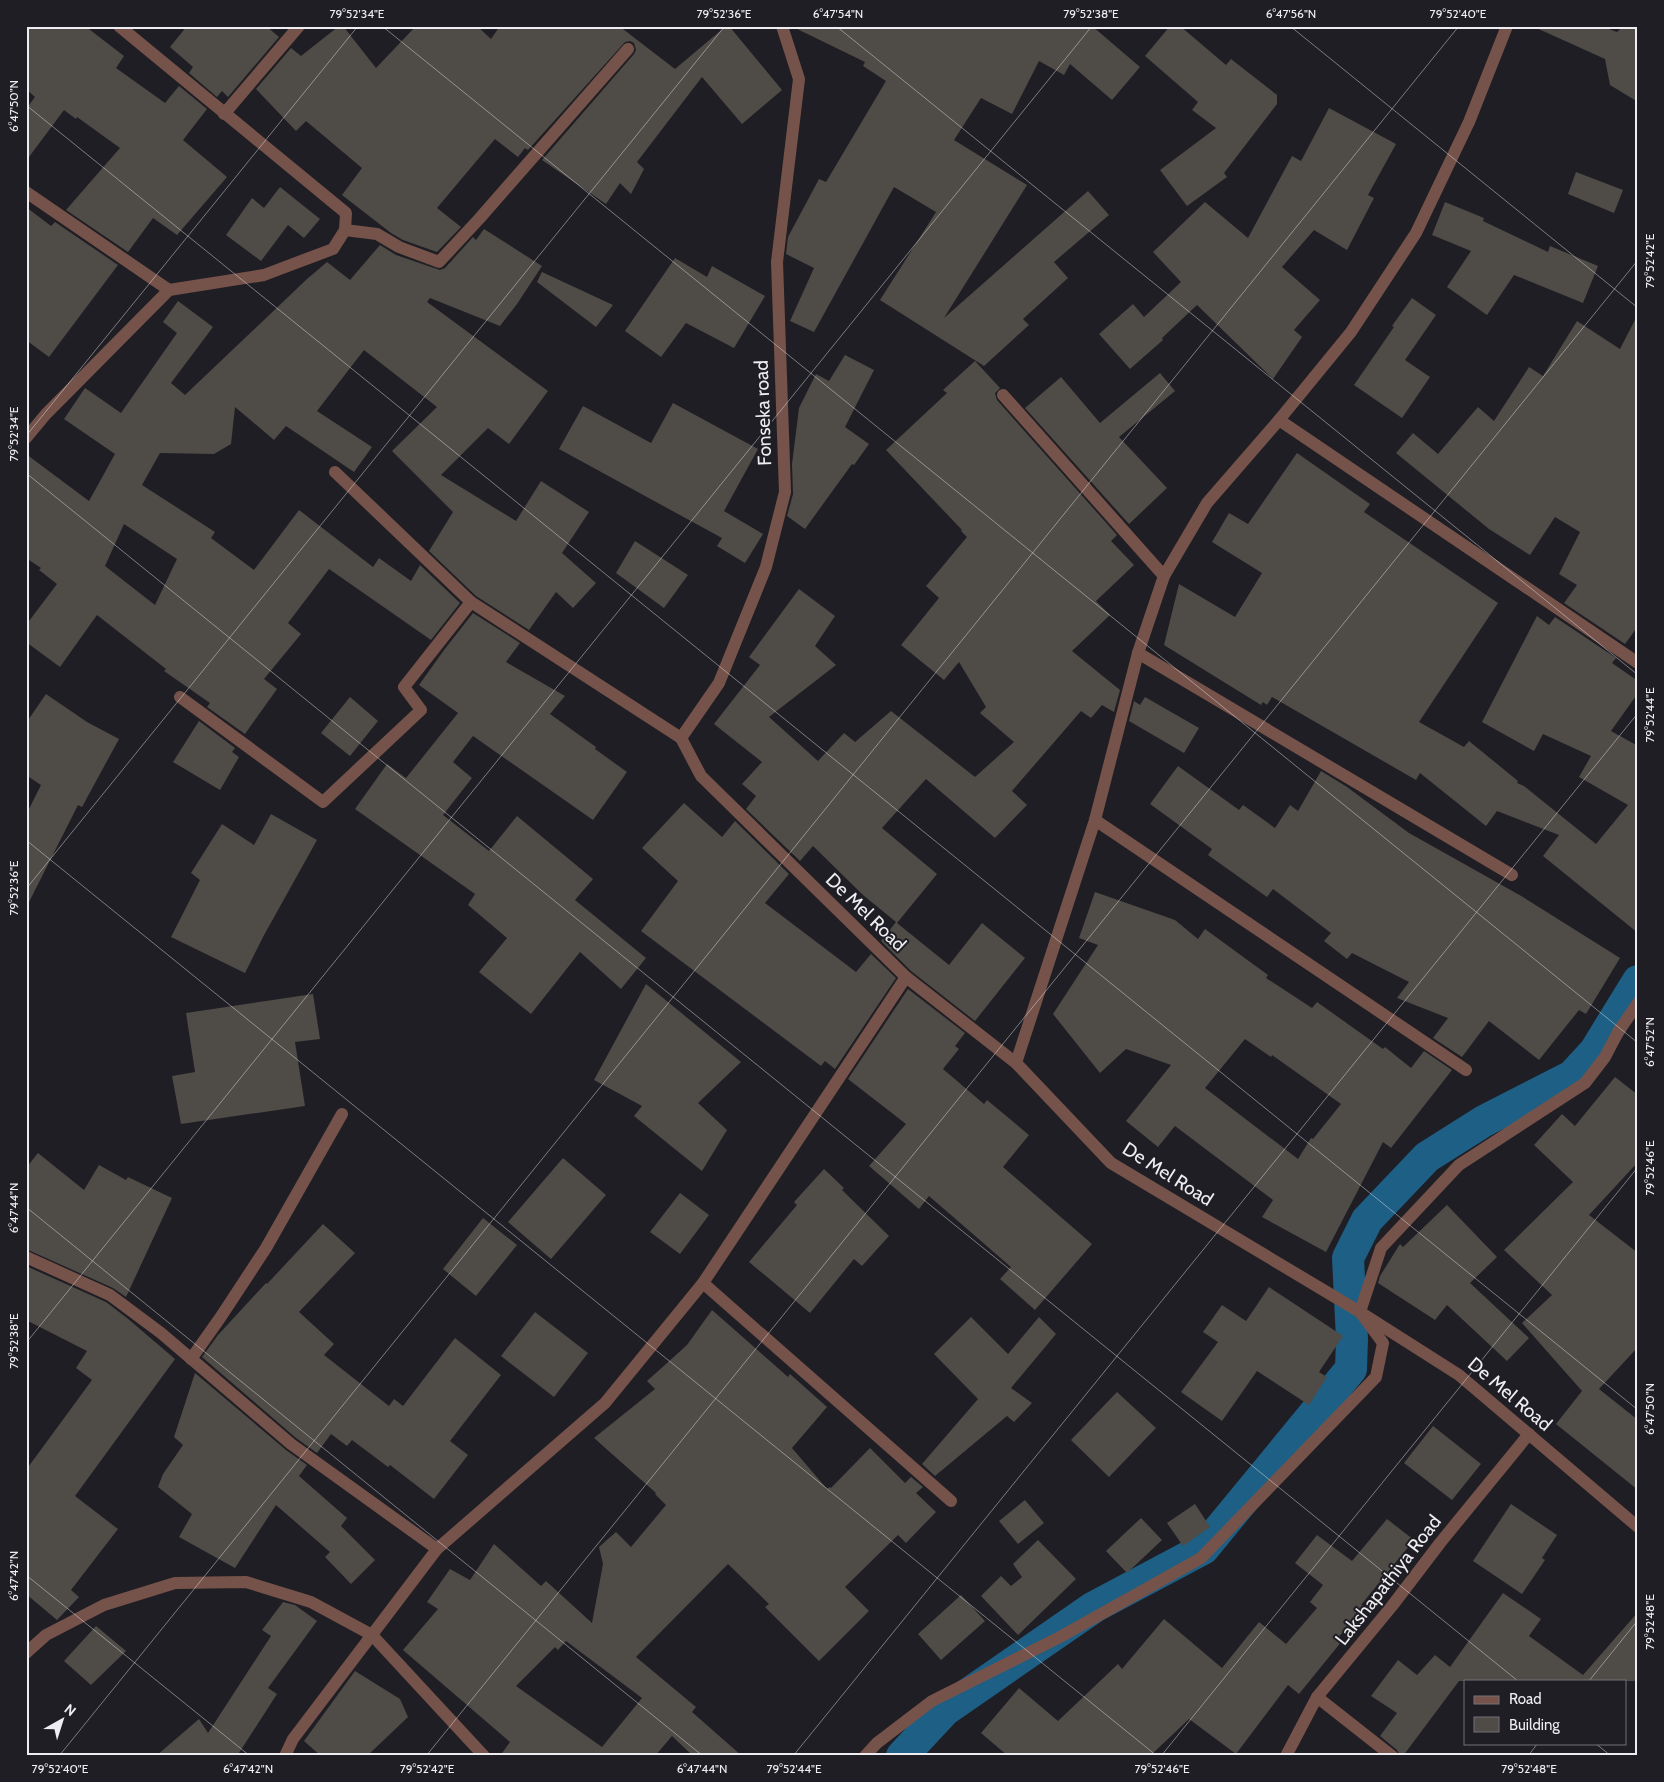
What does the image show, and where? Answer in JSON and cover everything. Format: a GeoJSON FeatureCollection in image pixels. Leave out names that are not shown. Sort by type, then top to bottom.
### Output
{"type":"FeatureCollection","features":[{"type":"Feature","properties":{"kind":"street"},"geometry":{"type":"LineString","coordinates":[[26,438],[46,414],[169,290],[264,275],[333,249],[345,230],[346,213],[119,26]]}},
{"type":"Feature","properties":{"kind":"street","name":"Fonseka road"},"geometry":{"type":"LineString","coordinates":[[681,738],[719,682],[766,567],[785,492],[777,262],[799,79],[782,26]]}},
{"type":"Feature","properties":{"kind":"street"},"geometry":{"type":"LineString","coordinates":[[1016,1063],[1095,820],[1138,653],[1164,576],[1207,502],[1352,332],[1416,233],[1469,122],[1508,26]]}},
{"type":"Feature","properties":{"kind":"street"},"geometry":{"type":"LineString","coordinates":[[224,114],[294,28]]}},
{"type":"Feature","properties":{"kind":"street"},"geometry":{"type":"LineString","coordinates":[[345,230],[377,234],[398,247],[439,262],[628,49]]}},
{"type":"Feature","properties":{"kind":"street"},"geometry":{"type":"LineString","coordinates":[[26,192],[169,290]]}},
{"type":"Feature","properties":{"kind":"street"},"geometry":{"type":"LineString","coordinates":[[1003,395],[1164,576]]}},
{"type":"Feature","properties":{"kind":"street"},"geometry":{"type":"LineString","coordinates":[[1278,420],[1638,663]]}},
{"type":"Feature","properties":{"kind":"street"},"geometry":{"type":"LineString","coordinates":[[335,472],[471,602],[681,738]]}},
{"type":"Feature","properties":{"kind":"street"},"geometry":{"type":"LineString","coordinates":[[180,697],[323,802],[421,710],[404,687],[471,602]]}},
{"type":"Feature","properties":{"kind":"street"},"geometry":{"type":"LineString","coordinates":[[1138,653],[1512,875]]}},
{"type":"Feature","properties":{"kind":"street","name":"De Mel Road"},"geometry":{"type":"LineString","coordinates":[[681,738],[701,776],[906,977],[1016,1063],[1111,1162],[1360,1312],[1459,1375],[1638,1527]]}},
{"type":"Feature","properties":{"kind":"street"},"geometry":{"type":"LineString","coordinates":[[1095,820],[1466,1070]]}},
{"type":"Feature","properties":{"kind":"street"},"geometry":{"type":"LineString","coordinates":[[286,1756],[293,1739],[436,1549],[605,1402],[703,1283],[906,977]]}},
{"type":"Feature","properties":{"kind":"street"},"geometry":{"type":"LineString","coordinates":[[865,1756],[877,1743],[932,1701],[1060,1637],[1201,1558],[1376,1377],[1383,1343],[1360,1312],[1381,1248],[1459,1165],[1585,1083],[1605,1057],[1618,1032],[1638,1003]]}},
{"type":"Feature","properties":{"kind":"street"},"geometry":{"type":"LineString","coordinates":[[192,1359],[266,1248],[342,1114]]}},
{"type":"Feature","properties":{"kind":"street"},"geometry":{"type":"LineString","coordinates":[[26,1257],[110,1295],[161,1333],[291,1444],[436,1549]]}},
{"type":"Feature","properties":{"kind":"street"},"geometry":{"type":"LineString","coordinates":[[703,1283],[951,1501]]}},
{"type":"Feature","properties":{"kind":"street","name":"Lakshapathiya Road"},"geometry":{"type":"LineString","coordinates":[[1286,1756],[1317,1697],[1529,1434]]}},
{"type":"Feature","properties":{"kind":"street"},"geometry":{"type":"LineString","coordinates":[[26,1653],[46,1635],[104,1605],[175,1583],[246,1582],[311,1602],[372,1635],[484,1756]]}},
{"type":"Feature","properties":{"kind":"street"},"geometry":{"type":"LineString","coordinates":[[1317,1697],[1392,1756]]}},
{"type":"Feature","properties":{"kind":"building"},"geometry":{"type":"Polygon","coordinates":[[[26,26],[85,26],[124,56],[116,68],[165,103],[179,86],[207,109],[183,140],[227,177],[177,235],[153,218],[128,252],[66,210],[120,148],[77,117],[76,119],[64,110],[26,161],[26,109],[35,97],[26,89],[26,26]]]}},
{"type":"Feature","properties":{"kind":"building"},"geometry":{"type":"Polygon","coordinates":[[[187,26],[266,26],[279,37],[228,97],[222,91],[217,97],[189,73],[193,67],[170,47],[187,26]]]}},
{"type":"Feature","properties":{"kind":"building"},"geometry":{"type":"Polygon","coordinates":[[[339,26],[343,26],[376,68],[416,26],[477,26],[491,39],[500,26],[619,26],[675,69],[726,26],[729,26],[782,90],[742,124],[702,77],[637,162],[644,169],[631,194],[620,183],[606,204],[542,160],[634,54],[636,50],[634,43],[630,41],[625,42],[528,150],[525,148],[518,157],[495,139],[437,208],[461,227],[437,252],[403,240],[391,233],[342,195],[362,168],[306,121],[296,131],[256,89],[291,48],[301,56],[339,26]]]}},
{"type":"Feature","properties":{"kind":"building"},"geometry":{"type":"Polygon","coordinates":[[[791,26],[1092,26],[1140,67],[1112,100],[1070,64],[1064,75],[1039,61],[1012,114],[981,98],[954,140],[1027,185],[944,318],[1088,191],[1109,215],[1054,262],[1068,278],[1023,319],[1029,325],[984,366],[880,300],[936,212],[894,187],[814,332],[790,321],[814,268],[786,254],[788,237],[819,179],[826,182],[886,81],[863,66],[865,62],[791,26]]]}},
{"type":"Feature","properties":{"kind":"building"},"geometry":{"type":"Polygon","coordinates":[[[1170,26],[1180,26],[1226,65],[1231,59],[1277,95],[1277,104],[1224,173],[1227,177],[1187,206],[1160,170],[1216,128],[1192,110],[1198,102],[1145,56],[1170,26]]]}},
{"type":"Feature","properties":{"kind":"building"},"geometry":{"type":"Polygon","coordinates":[[[1532,26],[1601,26],[1617,32],[1623,26],[1638,26],[1638,102],[1610,85],[1605,59],[1532,26]]]}},
{"type":"Feature","properties":{"kind":"building"},"geometry":{"type":"Polygon","coordinates":[[[1329,108],[1396,144],[1368,195],[1374,198],[1347,250],[1314,230],[1282,267],[1320,300],[1294,330],[1302,337],[1273,379],[1197,305],[1162,338],[1163,340],[1130,369],[1099,334],[1133,304],[1144,317],[1181,282],[1153,252],[1205,202],[1248,238],[1292,156],[1301,161],[1329,108]]]}},
{"type":"Feature","properties":{"kind":"building"},"geometry":{"type":"Polygon","coordinates":[[[1576,172],[1623,190],[1614,213],[1568,194],[1576,172]]]}},
{"type":"Feature","properties":{"kind":"building"},"geometry":{"type":"Polygon","coordinates":[[[280,187],[320,219],[304,238],[288,225],[261,261],[226,235],[252,198],[264,208],[280,187]]]}},
{"type":"Feature","properties":{"kind":"building"},"geometry":{"type":"Polygon","coordinates":[[[1445,202],[1484,218],[1483,221],[1548,252],[1550,246],[1598,266],[1583,303],[1514,275],[1487,315],[1447,287],[1471,251],[1432,235],[1445,202]]]}},
{"type":"Feature","properties":{"kind":"building"},"geometry":{"type":"Polygon","coordinates":[[[26,207],[51,226],[55,222],[118,265],[49,357],[26,340],[26,207]]]}},
{"type":"Feature","properties":{"kind":"building"},"geometry":{"type":"Polygon","coordinates":[[[484,229],[542,266],[500,326],[430,298],[427,302],[548,391],[509,444],[488,428],[441,475],[516,521],[541,481],[589,512],[562,553],[596,583],[573,608],[556,592],[529,630],[476,596],[429,551],[453,512],[392,451],[437,407],[364,350],[317,411],[372,447],[354,472],[286,426],[274,440],[235,407],[231,444],[214,454],[160,453],[142,485],[215,532],[211,538],[254,570],[299,510],[373,567],[379,558],[411,581],[420,565],[460,603],[431,640],[329,569],[288,623],[301,634],[264,679],[277,689],[245,734],[207,707],[210,703],[164,671],[166,669],[97,615],[60,667],[26,642],[26,625],[57,584],[39,570],[41,568],[26,558],[26,454],[89,501],[115,454],[64,419],[85,388],[121,413],[177,333],[163,322],[178,301],[213,327],[171,383],[185,395],[327,262],[350,280],[380,245],[396,255],[440,270],[445,268],[473,237],[476,240],[484,229]],[[124,524],[105,566],[155,605],[177,559],[124,524]]]}},
{"type":"Feature","properties":{"kind":"building"},"geometry":{"type":"Polygon","coordinates":[[[675,258],[707,277],[712,266],[765,296],[734,348],[686,323],[661,357],[625,331],[675,258]]]}},
{"type":"Feature","properties":{"kind":"building"},"geometry":{"type":"Polygon","coordinates":[[[542,272],[613,305],[596,327],[537,282],[542,272]]]}},
{"type":"Feature","properties":{"kind":"building"},"geometry":{"type":"Polygon","coordinates":[[[1412,298],[1436,315],[1405,360],[1430,377],[1402,418],[1354,385],[1412,298]]]}},
{"type":"Feature","properties":{"kind":"building"},"geometry":{"type":"Polygon","coordinates":[[[1638,314],[1638,626],[1625,644],[1564,603],[1577,585],[1559,574],[1580,532],[1555,517],[1530,555],[1489,529],[1396,453],[1413,433],[1438,454],[1478,407],[1494,421],[1529,367],[1543,376],[1577,321],[1620,349],[1638,314]]]}},
{"type":"Feature","properties":{"kind":"building"},"geometry":{"type":"Polygon","coordinates":[[[845,355],[874,370],[845,427],[869,444],[854,465],[852,464],[805,529],[787,516],[793,494],[792,464],[799,408],[816,374],[829,381],[845,355]]]}},
{"type":"Feature","properties":{"kind":"building"},"geometry":{"type":"Polygon","coordinates":[[[975,361],[1000,388],[995,393],[997,400],[1117,535],[1111,541],[1134,565],[1096,601],[1110,615],[1072,651],[1120,690],[1114,712],[1102,705],[1091,718],[1081,711],[1012,791],[1027,805],[995,838],[926,779],[882,828],[937,874],[897,923],[949,965],[982,923],[1025,958],[975,1021],[911,971],[881,941],[896,922],[863,895],[813,846],[800,861],[746,809],[756,796],[742,784],[762,762],[714,724],[760,665],[749,657],[799,589],[835,616],[815,646],[836,665],[769,717],[818,761],[844,733],[855,742],[891,711],[975,777],[1014,742],[980,713],[986,707],[959,662],[944,680],[901,645],[939,598],[926,586],[967,537],[886,450],[947,393],[943,390],[975,361]]]}},
{"type":"Feature","properties":{"kind":"building"},"geometry":{"type":"Polygon","coordinates":[[[1160,373],[1175,391],[1119,437],[1167,488],[1129,524],[1025,408],[1061,377],[1100,423],[1160,373]]]}},
{"type":"Feature","properties":{"kind":"building"},"geometry":{"type":"Polygon","coordinates":[[[673,403],[758,449],[724,511],[763,534],[745,563],[717,546],[722,538],[559,449],[583,406],[651,443],[673,403]]]}},
{"type":"Feature","properties":{"kind":"building"},"geometry":{"type":"Polygon","coordinates":[[[1297,453],[1370,504],[1364,512],[1498,603],[1419,722],[1464,747],[1469,741],[1518,781],[1517,783],[1524,786],[1596,844],[1628,805],[1579,777],[1591,756],[1543,734],[1534,751],[1482,722],[1537,616],[1549,625],[1555,617],[1616,658],[1612,663],[1638,681],[1638,693],[1611,731],[1638,746],[1638,933],[1543,856],[1559,835],[1497,811],[1486,826],[1420,773],[1416,780],[1272,697],[1267,705],[1263,702],[1261,705],[1164,645],[1179,584],[1235,617],[1262,573],[1212,542],[1229,513],[1248,524],[1297,453]]]}},
{"type":"Feature","properties":{"kind":"building"},"geometry":{"type":"Polygon","coordinates":[[[635,541],[688,575],[664,608],[616,573],[635,541]]]}},
{"type":"Feature","properties":{"kind":"building"},"geometry":{"type":"Polygon","coordinates":[[[473,613],[520,643],[506,662],[565,696],[550,714],[627,772],[593,820],[473,736],[453,762],[472,778],[443,815],[489,851],[517,816],[593,879],[575,900],[646,958],[621,989],[580,952],[531,1014],[479,972],[507,938],[468,905],[475,894],[355,809],[387,764],[406,778],[458,713],[419,685],[473,613]]]}},
{"type":"Feature","properties":{"kind":"building"},"geometry":{"type":"Polygon","coordinates":[[[46,694],[87,722],[119,739],[82,807],[78,805],[26,908],[26,815],[41,785],[26,775],[26,723],[46,694]]]}},
{"type":"Feature","properties":{"kind":"building"},"geometry":{"type":"Polygon","coordinates":[[[350,697],[378,721],[350,756],[321,733],[350,697]]]}},
{"type":"Feature","properties":{"kind":"building"},"geometry":{"type":"Polygon","coordinates":[[[1145,697],[1199,728],[1184,753],[1129,721],[1134,701],[1140,705],[1145,697]]]}},
{"type":"Feature","properties":{"kind":"building"},"geometry":{"type":"Polygon","coordinates":[[[199,721],[235,748],[232,752],[239,757],[220,790],[173,762],[199,721]]]}},
{"type":"Feature","properties":{"kind":"building"},"geometry":{"type":"Polygon","coordinates":[[[1178,766],[1239,810],[1243,805],[1275,828],[1290,805],[1298,811],[1321,771],[1347,787],[1409,833],[1523,897],[1620,958],[1586,1014],[1579,1010],[1539,1060],[1489,1021],[1462,1057],[1433,1038],[1448,1018],[1397,998],[1409,982],[1352,953],[1347,959],[1324,941],[1331,933],[1273,889],[1267,897],[1208,855],[1212,849],[1150,804],[1178,766]]]}},
{"type":"Feature","properties":{"kind":"building"},"geometry":{"type":"Polygon","coordinates":[[[684,803],[722,837],[735,821],[789,874],[765,903],[856,972],[871,954],[896,978],[835,1069],[825,1061],[821,1066],[641,931],[678,881],[642,848],[684,803]]]}},
{"type":"Feature","properties":{"kind":"building"},"geometry":{"type":"Polygon","coordinates":[[[271,814],[317,840],[245,973],[171,937],[200,880],[191,873],[222,824],[254,845],[271,814]]]}},
{"type":"Feature","properties":{"kind":"building"},"geometry":{"type":"Polygon","coordinates":[[[1095,892],[1175,920],[1198,939],[1205,929],[1268,975],[1266,978],[1312,1008],[1317,1002],[1383,1049],[1385,1047],[1411,1068],[1424,1051],[1452,1070],[1391,1148],[1383,1142],[1326,1252],[1262,1217],[1273,1200],[1175,1126],[1158,1147],[1126,1121],[1171,1065],[1126,1049],[1100,1073],[1053,1014],[1098,945],[1079,938],[1095,892]],[[1245,1039],[1205,1088],[1298,1159],[1311,1138],[1313,1139],[1341,1104],[1272,1055],[1271,1057],[1245,1039]]]}},
{"type":"Feature","properties":{"kind":"building"},"geometry":{"type":"Polygon","coordinates":[[[646,984],[741,1062],[698,1103],[727,1130],[702,1171],[634,1116],[642,1106],[594,1080],[646,984]]]}},
{"type":"Feature","properties":{"kind":"building"},"geometry":{"type":"Polygon","coordinates":[[[908,989],[965,1033],[955,1046],[959,1049],[943,1069],[984,1104],[987,1100],[1029,1135],[1003,1167],[1092,1244],[1035,1310],[1000,1279],[1011,1267],[929,1196],[919,1209],[869,1166],[906,1124],[848,1079],[908,989]]]}},
{"type":"Feature","properties":{"kind":"building"},"geometry":{"type":"Polygon","coordinates":[[[313,994],[320,1039],[295,1042],[305,1106],[181,1124],[172,1076],[195,1072],[186,1013],[313,994]]]}},
{"type":"Feature","properties":{"kind":"building"},"geometry":{"type":"Polygon","coordinates":[[[1615,1077],[1638,1095],[1638,1162],[1589,1215],[1638,1253],[1638,1347],[1599,1389],[1638,1420],[1638,1490],[1556,1424],[1582,1391],[1522,1323],[1552,1295],[1504,1250],[1573,1182],[1534,1145],[1562,1114],[1575,1126],[1615,1077]]]}},
{"type":"Feature","properties":{"kind":"building"},"geometry":{"type":"Polygon","coordinates":[[[38,1153],[84,1190],[99,1165],[126,1180],[128,1177],[172,1198],[126,1297],[113,1288],[26,1249],[26,1168],[38,1153]]]}},
{"type":"Feature","properties":{"kind":"building"},"geometry":{"type":"Polygon","coordinates":[[[563,1158],[606,1195],[551,1259],[508,1222],[563,1158]]]}},
{"type":"Feature","properties":{"kind":"building"},"geometry":{"type":"Polygon","coordinates":[[[824,1169],[844,1188],[842,1190],[889,1236],[862,1266],[854,1259],[810,1313],[749,1262],[797,1205],[794,1202],[824,1169]]]}},
{"type":"Feature","properties":{"kind":"building"},"geometry":{"type":"Polygon","coordinates":[[[680,1193],[709,1215],[680,1254],[650,1232],[680,1193]]]}},
{"type":"Feature","properties":{"kind":"building"},"geometry":{"type":"Polygon","coordinates":[[[1447,1205],[1497,1257],[1470,1283],[1529,1338],[1507,1361],[1447,1305],[1435,1320],[1378,1283],[1380,1276],[1400,1244],[1403,1247],[1447,1205]]]}},
{"type":"Feature","properties":{"kind":"building"},"geometry":{"type":"Polygon","coordinates":[[[483,1218],[517,1245],[476,1296],[443,1269],[483,1218]]]}},
{"type":"Feature","properties":{"kind":"building"},"geometry":{"type":"Polygon","coordinates":[[[323,1224],[355,1253],[299,1312],[334,1344],[324,1355],[389,1406],[394,1399],[403,1406],[455,1338],[501,1375],[450,1441],[468,1455],[434,1499],[390,1465],[388,1467],[352,1440],[347,1446],[331,1434],[317,1453],[296,1438],[202,1357],[218,1335],[323,1224]]]}},
{"type":"Feature","properties":{"kind":"building"},"geometry":{"type":"Polygon","coordinates":[[[26,1266],[106,1302],[175,1359],[75,1496],[118,1529],[71,1590],[79,1597],[57,1620],[26,1594],[26,1470],[92,1380],[76,1368],[87,1351],[26,1320],[26,1266]]]}},
{"type":"Feature","properties":{"kind":"building"},"geometry":{"type":"Polygon","coordinates":[[[1269,1287],[1343,1336],[1319,1372],[1327,1377],[1309,1405],[1257,1371],[1222,1421],[1181,1392],[1218,1342],[1203,1332],[1222,1305],[1246,1321],[1269,1287]]]}},
{"type":"Feature","properties":{"kind":"building"},"geometry":{"type":"Polygon","coordinates":[[[712,1310],[788,1377],[790,1374],[827,1407],[792,1448],[827,1489],[831,1488],[870,1448],[905,1483],[911,1477],[923,1487],[916,1493],[936,1512],[906,1543],[898,1535],[845,1587],[869,1611],[819,1661],[765,1607],[769,1604],[728,1564],[636,1657],[696,1707],[692,1712],[742,1756],[693,1756],[672,1736],[655,1756],[500,1756],[510,1742],[403,1650],[438,1609],[427,1602],[450,1569],[470,1580],[494,1544],[541,1586],[546,1581],[592,1623],[603,1564],[599,1547],[616,1532],[631,1547],[666,1505],[656,1493],[594,1438],[655,1389],[647,1381],[687,1345],[712,1310]],[[566,1641],[558,1650],[555,1647],[516,1686],[602,1747],[642,1698],[566,1641]]]}},
{"type":"Feature","properties":{"kind":"building"},"geometry":{"type":"Polygon","coordinates":[[[535,1312],[588,1353],[554,1397],[501,1356],[535,1312]]]}},
{"type":"Feature","properties":{"kind":"building"},"geometry":{"type":"Polygon","coordinates":[[[971,1317],[1008,1354],[1039,1317],[1056,1334],[1011,1388],[1032,1403],[1014,1422],[1007,1416],[935,1476],[922,1464],[978,1399],[934,1354],[971,1317]]]}},
{"type":"Feature","properties":{"kind":"building"},"geometry":{"type":"Polygon","coordinates":[[[195,1373],[286,1450],[307,1465],[299,1476],[347,1518],[341,1526],[375,1560],[351,1584],[325,1557],[330,1552],[276,1505],[235,1568],[179,1537],[192,1514],[158,1487],[163,1474],[183,1445],[174,1437],[195,1373]]]}},
{"type":"Feature","properties":{"kind":"building"},"geometry":{"type":"Polygon","coordinates":[[[1117,1392],[1156,1428],[1109,1477],[1071,1440],[1117,1392]]]}},
{"type":"Feature","properties":{"kind":"building"},"geometry":{"type":"Polygon","coordinates":[[[1433,1426],[1481,1464],[1452,1500],[1404,1463],[1433,1426]]]}},
{"type":"Feature","properties":{"kind":"building"},"geometry":{"type":"Polygon","coordinates":[[[1025,1500],[1044,1523],[1018,1544],[999,1521],[1025,1500]]]}},
{"type":"Feature","properties":{"kind":"building"},"geometry":{"type":"Polygon","coordinates":[[[1195,1504],[1210,1527],[1183,1546],[1167,1523],[1195,1504]]]}},
{"type":"Feature","properties":{"kind":"building"},"geometry":{"type":"Polygon","coordinates":[[[1511,1504],[1557,1535],[1542,1558],[1545,1560],[1522,1594],[1473,1561],[1511,1504]]]}},
{"type":"Feature","properties":{"kind":"building"},"geometry":{"type":"Polygon","coordinates":[[[1141,1518],[1162,1540],[1127,1573],[1106,1551],[1141,1518]]]}},
{"type":"Feature","properties":{"kind":"building"},"geometry":{"type":"Polygon","coordinates":[[[1387,1519],[1414,1540],[1361,1605],[1364,1606],[1338,1638],[1342,1641],[1299,1694],[1288,1685],[1236,1754],[1189,1719],[1150,1756],[1008,1756],[981,1733],[1019,1688],[1058,1721],[1118,1664],[1122,1669],[1164,1619],[1222,1668],[1259,1622],[1286,1644],[1317,1608],[1310,1602],[1323,1585],[1295,1563],[1317,1535],[1352,1561],[1387,1519]]]}},
{"type":"Feature","properties":{"kind":"building"},"geometry":{"type":"Polygon","coordinates":[[[1038,1540],[1076,1579],[1018,1635],[981,1596],[1001,1576],[1011,1586],[1022,1577],[1013,1564],[1038,1540]]]}},
{"type":"Feature","properties":{"kind":"building"},"geometry":{"type":"Polygon","coordinates":[[[1503,1593],[1541,1619],[1529,1636],[1583,1675],[1638,1612],[1638,1681],[1459,1681],[1403,1756],[1400,1756],[1397,1750],[1380,1736],[1397,1713],[1371,1696],[1398,1660],[1417,1675],[1435,1655],[1450,1667],[1503,1593]]]}},
{"type":"Feature","properties":{"kind":"building"},"geometry":{"type":"Polygon","coordinates":[[[961,1595],[985,1621],[941,1660],[918,1634],[961,1595]]]}},
{"type":"Feature","properties":{"kind":"building"},"geometry":{"type":"Polygon","coordinates":[[[283,1602],[295,1605],[317,1621],[268,1688],[277,1694],[237,1756],[156,1756],[199,1719],[208,1733],[271,1636],[262,1630],[283,1602]]]}},
{"type":"Feature","properties":{"kind":"building"},"geometry":{"type":"Polygon","coordinates":[[[96,1626],[126,1651],[91,1685],[64,1661],[96,1626]]]}},
{"type":"Feature","properties":{"kind":"building"},"geometry":{"type":"Polygon","coordinates":[[[355,1671],[400,1699],[408,1717],[367,1756],[321,1756],[304,1741],[355,1671]]]}},
{"type":"Feature","properties":{"kind":"waterway"},"geometry":{"type":"LineString","coordinates":[[902,1756],[945,1710],[1094,1607],[1203,1549],[1351,1369],[1352,1339],[1348,1258],[1367,1220],[1427,1157],[1484,1121],[1572,1076],[1595,1051],[1638,981]]}}]}
